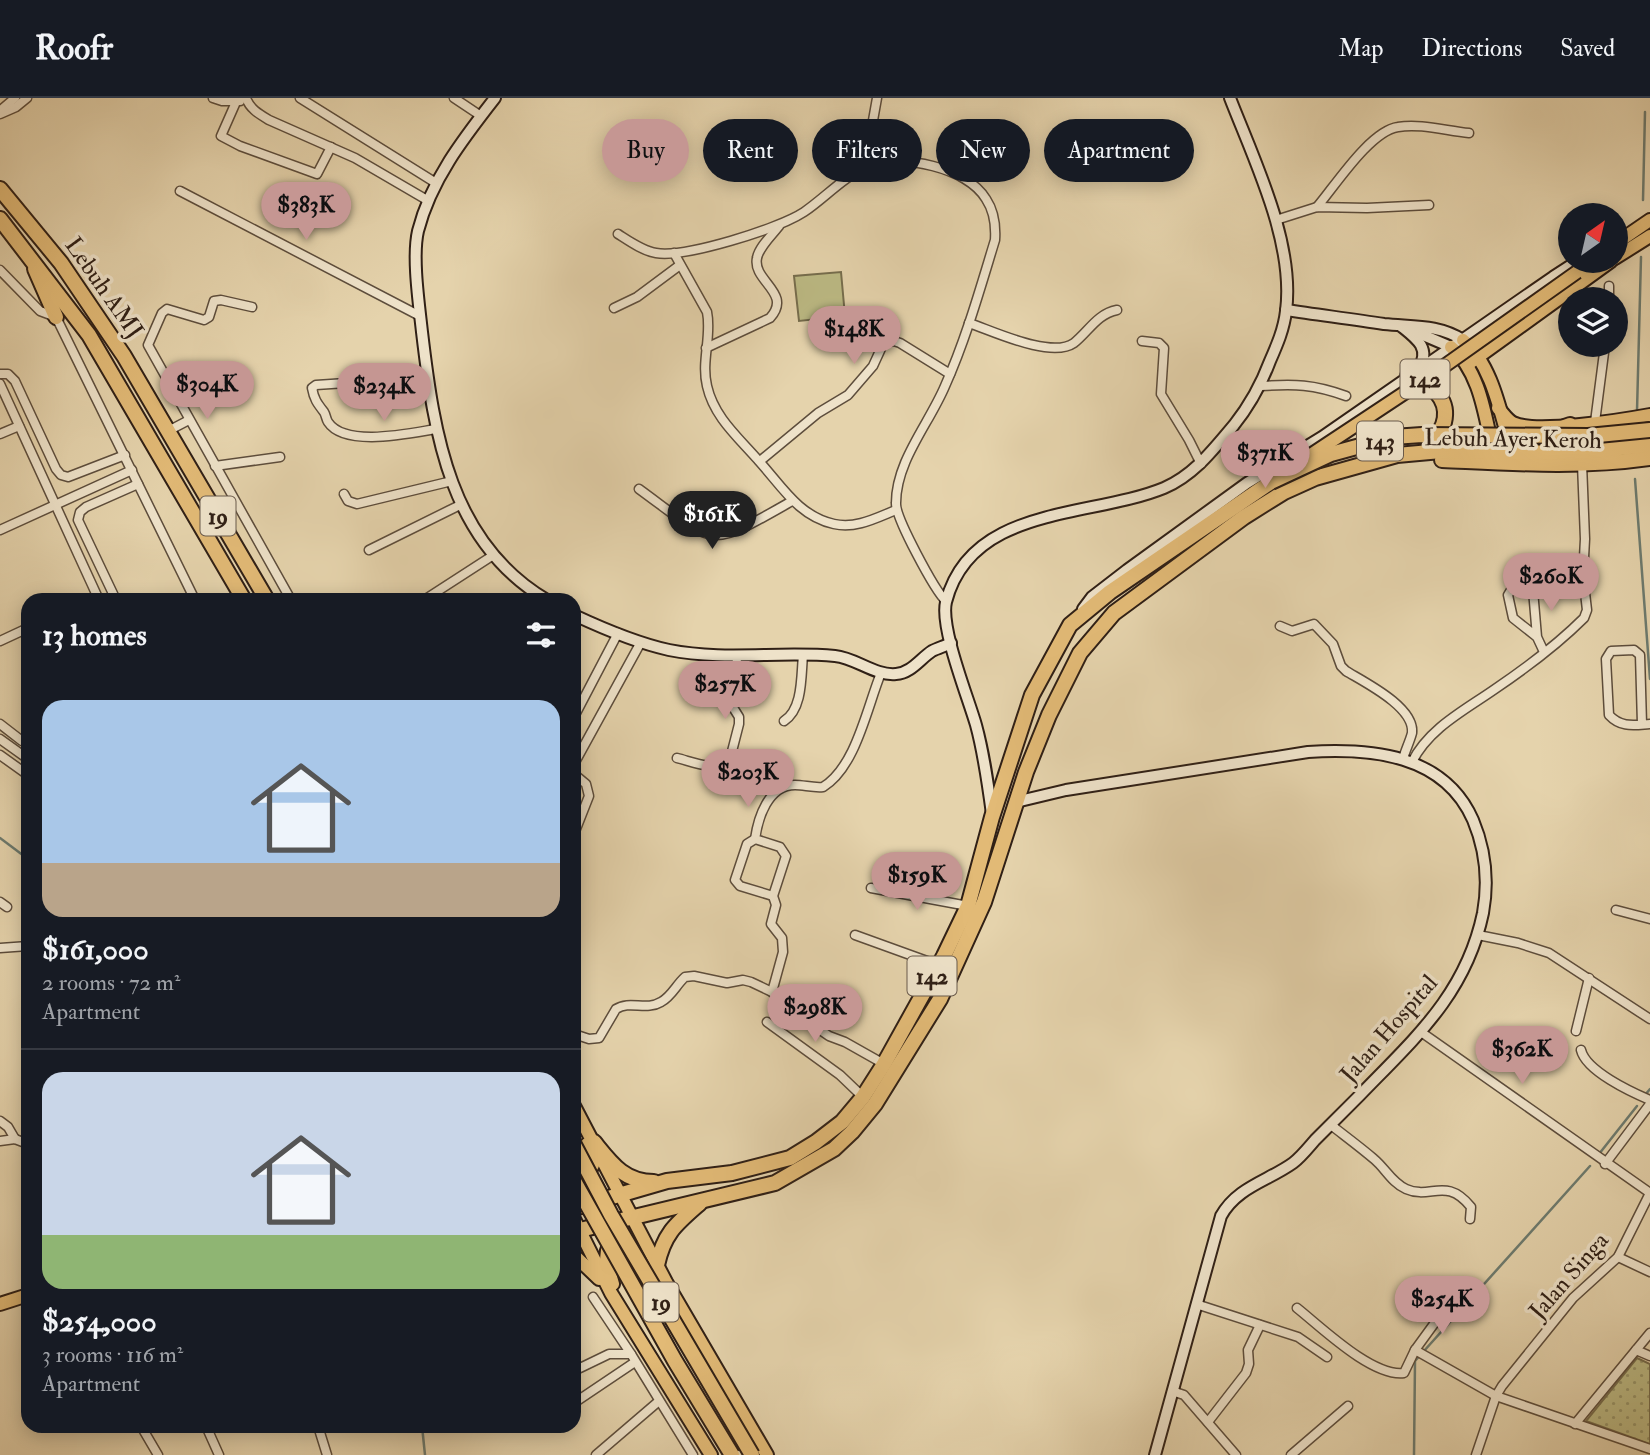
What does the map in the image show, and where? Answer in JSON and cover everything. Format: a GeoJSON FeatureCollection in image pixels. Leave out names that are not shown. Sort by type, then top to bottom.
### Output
{"type":"FeatureCollection","features":[{"type":"Feature","properties":{"kind":"highway","name":"Lebuh AMJ"},"geometry":{"type":"LineString","coordinates":[[0,189],[61,263],[92,307],[263,593]]}},
{"type":"Feature","properties":{"kind":"highway","name":"Lebuh AMJ"},"geometry":{"type":"LineString","coordinates":[[0,219],[89,335],[240,593]]}},
{"type":"Feature","properties":{"kind":"highway"},"geometry":{"type":"LineString","coordinates":[[30,255],[56,317]]}},
{"type":"Feature","properties":{"kind":"highway"},"geometry":{"type":"LineString","coordinates":[[1376,462],[1436,436],[1445,422],[1445,407],[1438,393],[1413,373]]}},
{"type":"Feature","properties":{"kind":"highway"},"geometry":{"type":"LineString","coordinates":[[1570,425],[1557,431],[1554,442],[1577,459]]}},
{"type":"Feature","properties":{"kind":"highway","name":"Lebuh Ayer Keroh"},"geometry":{"type":"LineString","coordinates":[[1271,482],[1331,454],[1393,438],[1422,435],[1588,436],[1650,430]]}},
{"type":"Feature","properties":{"kind":"highway"},"geometry":{"type":"LineString","coordinates":[[1397,455],[1441,451],[1493,451],[1577,459],[1650,444]]}},
{"type":"Feature","properties":{"kind":"highway","name":"Lebuh Ayer Keroh"},"geometry":{"type":"LineString","coordinates":[[1376,462],[1650,458]]}},
{"type":"Feature","properties":{"kind":"highway","name":"143"},"geometry":{"type":"LineString","coordinates":[[1284,492],[1341,469],[1376,462]]}},
{"type":"Feature","properties":{"kind":"highway","name":"142"},"geometry":{"type":"LineString","coordinates":[[581,1206],[667,1181],[732,1173],[790,1158],[842,1122],[863,1097],[884,1064],[968,906],[992,817],[1032,695],[1070,625],[1110,592],[1271,482]]}},
{"type":"Feature","properties":{"kind":"highway","name":"142"},"geometry":{"type":"LineString","coordinates":[[581,1226],[701,1202],[775,1182],[834,1149],[864,1118],[940,999],[984,902],[1023,782],[1057,695],[1080,653],[1125,605],[1244,517],[1284,492]]}},
{"type":"Feature","properties":{"kind":"highway"},"geometry":{"type":"LineString","coordinates":[[594,1142],[618,1170],[627,1176],[644,1182],[667,1181]]}},
{"type":"Feature","properties":{"kind":"highway","name":"19"},"geometry":{"type":"LineString","coordinates":[[581,1158],[617,1227],[752,1455]]}},
{"type":"Feature","properties":{"kind":"highway","name":"19"},"geometry":{"type":"LineString","coordinates":[[581,1195],[732,1455]]}},
{"type":"Feature","properties":{"kind":"highway"},"geometry":{"type":"LineString","coordinates":[[657,1265],[665,1239],[673,1227],[701,1202]]}},
{"type":"Feature","properties":{"kind":"main road"},"geometry":{"type":"LineString","coordinates":[[1628,235],[1650,219]]}},
{"type":"Feature","properties":{"kind":"main road","name":"142"},"geometry":{"type":"LineString","coordinates":[[1628,250],[1650,236]]}},
{"type":"Feature","properties":{"kind":"main road","name":"142"},"geometry":{"type":"LineString","coordinates":[[1271,482],[1433,374],[1576,273]]}},
{"type":"Feature","properties":{"kind":"main road","name":"142"},"geometry":{"type":"LineString","coordinates":[[1467,365],[1594,273]]}},
{"type":"Feature","properties":{"kind":"main road"},"geometry":{"type":"LineString","coordinates":[[1463,340],[1479,356],[1512,452]]}},
{"type":"Feature","properties":{"kind":"main road"},"geometry":{"type":"LineString","coordinates":[[1451,347],[1463,357],[1467,365],[1481,400],[1493,451]]}},
{"type":"Feature","properties":{"kind":"main road"},"geometry":{"type":"LineString","coordinates":[[1498,408],[1514,424],[1540,427],[1650,415]]}},
{"type":"Feature","properties":{"kind":"main road"},"geometry":{"type":"LineString","coordinates":[[581,1120],[666,1282],[767,1455]]}},
{"type":"Feature","properties":{"kind":"main road"},"geometry":{"type":"LineString","coordinates":[[581,1129],[593,1165],[585,1180],[581,1181]]}},
{"type":"Feature","properties":{"kind":"main road"},"geometry":{"type":"LineString","coordinates":[[581,1236],[611,1293],[711,1455]]}},
{"type":"Feature","properties":{"kind":"main road"},"geometry":{"type":"LineString","coordinates":[[620,1308],[606,1260],[607,1250],[612,1244],[627,1247],[666,1282]]}},
{"type":"Feature","properties":{"kind":"main road"},"geometry":{"type":"LineString","coordinates":[[581,1260],[611,1293]]}},
{"type":"Feature","properties":{"kind":"main road"},"geometry":{"type":"LineString","coordinates":[[0,1304],[21,1297]]}},
{"type":"Feature","properties":{"kind":"street"},"geometry":{"type":"LineString","coordinates":[[0,113],[15,98]]}},
{"type":"Feature","properties":{"kind":"street"},"geometry":{"type":"LineString","coordinates":[[0,113],[16,107],[27,98]]}},
{"type":"Feature","properties":{"kind":"street"},"geometry":{"type":"LineString","coordinates":[[212,98],[236,102],[246,99],[257,113],[269,120],[355,158],[427,200]]}},
{"type":"Feature","properties":{"kind":"street"},"geometry":{"type":"LineString","coordinates":[[300,98],[436,183]]}},
{"type":"Feature","properties":{"kind":"street"},"geometry":{"type":"LineString","coordinates":[[454,98],[481,116]]}},
{"type":"Feature","properties":{"kind":"street"},"geometry":{"type":"LineString","coordinates":[[495,98],[427,200],[417,234],[420,316],[436,429],[452,481],[492,556],[533,593]]}},
{"type":"Feature","properties":{"kind":"street"},"geometry":{"type":"LineString","coordinates":[[873,119],[877,98]]}},
{"type":"Feature","properties":{"kind":"street"},"geometry":{"type":"LineString","coordinates":[[992,817],[987,774],[977,728],[946,621],[946,601],[955,580],[970,560],[1001,534],[1032,520],[1165,487],[1190,473],[1201,464],[1241,415],[1261,386],[1280,337],[1286,310],[1287,288],[1276,220],[1230,98]]}},
{"type":"Feature","properties":{"kind":"street"},"geometry":{"type":"LineString","coordinates":[[236,102],[221,136],[240,146],[317,174],[331,147]]}},
{"type":"Feature","properties":{"kind":"street"},"geometry":{"type":"LineString","coordinates":[[1317,207],[1367,147],[1386,131],[1411,127],[1469,133]]}},
{"type":"Feature","properties":{"kind":"street"},"geometry":{"type":"LineString","coordinates":[[618,234],[654,253],[674,253],[752,235],[803,212],[853,174],[869,166],[887,162],[927,165],[951,173],[975,186],[986,197],[996,226],[995,240],[950,374],[902,470],[895,510],[936,590],[946,601]]}},
{"type":"Feature","properties":{"kind":"street"},"geometry":{"type":"LineString","coordinates":[[180,191],[420,316]]}},
{"type":"Feature","properties":{"kind":"street"},"geometry":{"type":"LineString","coordinates":[[1276,220],[1317,207],[1429,205]]}},
{"type":"Feature","properties":{"kind":"street"},"geometry":{"type":"LineString","coordinates":[[706,348],[769,318],[775,312],[778,303],[775,295],[758,270],[756,262],[761,249],[781,224]]}},
{"type":"Feature","properties":{"kind":"street"},"geometry":{"type":"LineString","coordinates":[[674,253],[706,312],[706,383],[710,399],[726,425],[792,501],[822,521],[848,526],[895,510]]}},
{"type":"Feature","properties":{"kind":"street"},"geometry":{"type":"LineString","coordinates":[[614,308],[637,297],[680,265]]}},
{"type":"Feature","properties":{"kind":"street"},"geometry":{"type":"LineString","coordinates":[[0,270],[40,311],[56,317],[192,593]]}},
{"type":"Feature","properties":{"kind":"street","name":"142"},"geometry":{"type":"LineString","coordinates":[[1070,625],[1092,597],[1247,483],[1322,437],[1560,273]]}},
{"type":"Feature","properties":{"kind":"street"},"geometry":{"type":"LineString","coordinates":[[252,307],[214,301],[209,317],[204,320],[167,309],[162,313],[148,345],[287,593]]}},
{"type":"Feature","properties":{"kind":"street"},"geometry":{"type":"LineString","coordinates":[[969,323],[1025,343],[1058,348],[1072,345],[1101,316],[1117,310]]}},
{"type":"Feature","properties":{"kind":"street"},"geometry":{"type":"LineString","coordinates":[[1286,310],[1401,326],[1435,327],[1451,332],[1463,340]]}},
{"type":"Feature","properties":{"kind":"street"},"geometry":{"type":"LineString","coordinates":[[1401,326],[1451,347]]}},
{"type":"Feature","properties":{"kind":"street"},"geometry":{"type":"LineString","coordinates":[[1401,326],[1416,338],[1424,351],[1424,357],[1413,373]]}},
{"type":"Feature","properties":{"kind":"street"},"geometry":{"type":"LineString","coordinates":[[1142,341],[1159,343],[1164,348],[1161,394],[1201,464]]}},
{"type":"Feature","properties":{"kind":"street"},"geometry":{"type":"LineString","coordinates":[[760,461],[818,413],[848,395],[873,366],[884,342],[900,343],[950,374]]}},
{"type":"Feature","properties":{"kind":"street"},"geometry":{"type":"LineString","coordinates":[[1595,422],[1603,357]]}},
{"type":"Feature","properties":{"kind":"street"},"geometry":{"type":"LineString","coordinates":[[0,374],[8,374],[15,381],[61,475],[68,477],[125,455]]}},
{"type":"Feature","properties":{"kind":"street"},"geometry":{"type":"LineString","coordinates":[[428,382],[391,374],[368,375],[346,383],[316,385],[312,388],[314,402],[325,414],[328,422],[337,429],[374,438],[436,429]]}},
{"type":"Feature","properties":{"kind":"street"},"geometry":{"type":"LineString","coordinates":[[1261,386],[1289,383],[1308,385],[1346,396]]}},
{"type":"Feature","properties":{"kind":"street"},"geometry":{"type":"LineString","coordinates":[[0,384],[96,593]]}},
{"type":"Feature","properties":{"kind":"street"},"geometry":{"type":"LineString","coordinates":[[168,431],[189,420]]}},
{"type":"Feature","properties":{"kind":"street"},"geometry":{"type":"LineString","coordinates":[[0,434],[19,426]]}},
{"type":"Feature","properties":{"kind":"street"},"geometry":{"type":"LineString","coordinates":[[30,450],[44,444]]}},
{"type":"Feature","properties":{"kind":"street"},"geometry":{"type":"LineString","coordinates":[[215,466],[281,457]]}},
{"type":"Feature","properties":{"kind":"street"},"geometry":{"type":"LineString","coordinates":[[1407,760],[1436,730],[1512,677],[1584,618],[1587,610],[1583,576],[1585,539],[1577,459]]}},
{"type":"Feature","properties":{"kind":"street"},"geometry":{"type":"LineString","coordinates":[[96,468],[109,496]]}},
{"type":"Feature","properties":{"kind":"street"},"geometry":{"type":"LineString","coordinates":[[0,530],[132,470]]}},
{"type":"Feature","properties":{"kind":"street"},"geometry":{"type":"LineString","coordinates":[[344,494],[348,500],[357,504],[452,481]]}},
{"type":"Feature","properties":{"kind":"street"},"geometry":{"type":"LineString","coordinates":[[113,593],[78,520],[80,512],[138,484]]}},
{"type":"Feature","properties":{"kind":"street"},"geometry":{"type":"LineString","coordinates":[[639,489],[692,528],[715,537],[753,524],[792,501]]}},
{"type":"Feature","properties":{"kind":"street"},"geometry":{"type":"LineString","coordinates":[[369,550],[462,504]]}},
{"type":"Feature","properties":{"kind":"street"},"geometry":{"type":"LineString","coordinates":[[81,562],[94,555]]}},
{"type":"Feature","properties":{"kind":"street"},"geometry":{"type":"LineString","coordinates":[[435,593],[492,556]]}},
{"type":"Feature","properties":{"kind":"street"},"geometry":{"type":"LineString","coordinates":[[1537,637],[1513,618],[1508,595],[1511,590],[1533,590],[1537,637],[1544,652]]}},
{"type":"Feature","properties":{"kind":"street"},"geometry":{"type":"LineString","coordinates":[[581,618],[641,642],[671,650],[737,655],[842,657],[881,673],[902,673],[930,652],[951,643]]}},
{"type":"Feature","properties":{"kind":"street"},"geometry":{"type":"LineString","coordinates":[[1280,626],[1292,631],[1314,624],[1333,644],[1341,666],[1386,694],[1411,722],[1407,760]]}},
{"type":"Feature","properties":{"kind":"street"},"geometry":{"type":"LineString","coordinates":[[0,641],[21,631]]}},
{"type":"Feature","properties":{"kind":"street"},"geometry":{"type":"LineString","coordinates":[[581,704],[618,633]]}},
{"type":"Feature","properties":{"kind":"street"},"geometry":{"type":"LineString","coordinates":[[581,751],[641,642]]}},
{"type":"Feature","properties":{"kind":"street"},"geometry":{"type":"LineString","coordinates":[[1634,650],[1640,655],[1646,724],[1622,725],[1609,715],[1605,659],[1611,651],[1634,650]]}},
{"type":"Feature","properties":{"kind":"street"},"geometry":{"type":"LineString","coordinates":[[677,758],[704,765],[718,766],[729,763],[739,724],[739,717],[729,701],[736,680],[737,655]]}},
{"type":"Feature","properties":{"kind":"street"},"geometry":{"type":"LineString","coordinates":[[784,721],[793,715],[797,706],[803,655]]}},
{"type":"Feature","properties":{"kind":"street"},"geometry":{"type":"LineString","coordinates":[[773,896],[740,886],[735,880],[747,844],[755,839],[762,812],[775,792],[787,786],[823,787],[832,780],[856,746],[867,706],[881,673]]}},
{"type":"Feature","properties":{"kind":"street"},"geometry":{"type":"LineString","coordinates":[[0,724],[21,737]]}},
{"type":"Feature","properties":{"kind":"street"},"geometry":{"type":"LineString","coordinates":[[0,739],[21,754]]}},
{"type":"Feature","properties":{"kind":"street"},"geometry":{"type":"LineString","coordinates":[[14,749],[21,743]]}},
{"type":"Feature","properties":{"kind":"street","name":"Jalan Hospital"},"geometry":{"type":"LineString","coordinates":[[1016,802],[1308,752],[1371,752],[1407,760],[1438,776],[1459,795],[1482,843],[1487,874],[1484,905],[1478,935],[1462,977],[1421,1032],[1294,1162],[1242,1192],[1226,1206],[1155,1455]]}},
{"type":"Feature","properties":{"kind":"street"},"geometry":{"type":"LineString","coordinates":[[0,755],[21,770]]}},
{"type":"Feature","properties":{"kind":"street"},"geometry":{"type":"LineString","coordinates":[[581,780],[586,784],[589,796],[581,816]]}},
{"type":"Feature","properties":{"kind":"street"},"geometry":{"type":"LineString","coordinates":[[1023,782],[1042,796]]}},
{"type":"Feature","properties":{"kind":"street"},"geometry":{"type":"LineString","coordinates":[[755,839],[780,847],[784,851],[784,862],[773,896],[776,905],[771,925],[782,938],[783,952],[772,992]]}},
{"type":"Feature","properties":{"kind":"street"},"geometry":{"type":"LineString","coordinates":[[871,888],[968,906]]}},
{"type":"Feature","properties":{"kind":"street"},"geometry":{"type":"LineString","coordinates":[[1616,910],[1650,919]]}},
{"type":"Feature","properties":{"kind":"street"},"geometry":{"type":"LineString","coordinates":[[855,935],[938,965]]}},
{"type":"Feature","properties":{"kind":"street"},"geometry":{"type":"LineString","coordinates":[[1478,935],[1541,950],[1650,1019]]}},
{"type":"Feature","properties":{"kind":"street"},"geometry":{"type":"LineString","coordinates":[[0,948],[21,946]]}},
{"type":"Feature","properties":{"kind":"street"},"geometry":{"type":"LineString","coordinates":[[581,1036],[599,1038],[616,1009],[628,1005],[649,1007],[663,1001],[685,977],[694,976],[727,983],[743,980],[772,992],[784,1005],[810,1024],[884,1064]]}},
{"type":"Feature","properties":{"kind":"street"},"geometry":{"type":"LineString","coordinates":[[1576,1031],[1589,978]]}},
{"type":"Feature","properties":{"kind":"street"},"geometry":{"type":"LineString","coordinates":[[767,1022],[840,1075],[863,1097]]}},
{"type":"Feature","properties":{"kind":"street"},"geometry":{"type":"LineString","coordinates":[[1421,1032],[1605,1164],[1650,1193]]}},
{"type":"Feature","properties":{"kind":"street"},"geometry":{"type":"LineString","coordinates":[[1581,1050],[1586,1060],[1613,1081],[1650,1102],[1605,1164]]}},
{"type":"Feature","properties":{"kind":"street"},"geometry":{"type":"LineString","coordinates":[[0,1121],[8,1127],[15,1139]]}},
{"type":"Feature","properties":{"kind":"street"},"geometry":{"type":"LineString","coordinates":[[1331,1125],[1374,1159],[1403,1187],[1409,1190],[1449,1190],[1457,1194],[1471,1207],[1470,1219]]}},
{"type":"Feature","properties":{"kind":"street"},"geometry":{"type":"LineString","coordinates":[[0,1140],[21,1141]]}},
{"type":"Feature","properties":{"kind":"street","name":"Jalan Singa"},"geometry":{"type":"LineString","coordinates":[[1476,1455],[1496,1396],[1510,1374],[1573,1298],[1618,1257],[1650,1193]]}},
{"type":"Feature","properties":{"kind":"street"},"geometry":{"type":"LineString","coordinates":[[1618,1257],[1650,1272]]}},
{"type":"Feature","properties":{"kind":"street"},"geometry":{"type":"LineString","coordinates":[[593,1297],[693,1455]]}},
{"type":"Feature","properties":{"kind":"street"},"geometry":{"type":"LineString","coordinates":[[1196,1304],[1298,1337],[1327,1357]]}},
{"type":"Feature","properties":{"kind":"street"},"geometry":{"type":"LineString","coordinates":[[1297,1308],[1347,1348],[1378,1367],[1400,1374],[1404,1373],[1447,1306]]}},
{"type":"Feature","properties":{"kind":"street"},"geometry":{"type":"LineString","coordinates":[[1208,1422],[1246,1373],[1249,1364],[1248,1350],[1259,1325]]}},
{"type":"Feature","properties":{"kind":"street"},"geometry":{"type":"LineString","coordinates":[[1575,1423],[1650,1333]]}},
{"type":"Feature","properties":{"kind":"street"},"geometry":{"type":"LineString","coordinates":[[1636,1350],[1650,1356]]}},
{"type":"Feature","properties":{"kind":"street"},"geometry":{"type":"LineString","coordinates":[[1416,1351],[1496,1396],[1650,1449]]}},
{"type":"Feature","properties":{"kind":"street"},"geometry":{"type":"LineString","coordinates":[[581,1368],[609,1354],[633,1358]]}},
{"type":"Feature","properties":{"kind":"street"},"geometry":{"type":"LineString","coordinates":[[581,1398],[633,1358]]}},
{"type":"Feature","properties":{"kind":"street"},"geometry":{"type":"LineString","coordinates":[[1172,1391],[1184,1395],[1236,1455]]}},
{"type":"Feature","properties":{"kind":"street"},"geometry":{"type":"LineString","coordinates":[[596,1455],[659,1401]]}},
{"type":"Feature","properties":{"kind":"street"},"geometry":{"type":"LineString","coordinates":[[1292,1455],[1349,1406]]}},
{"type":"Feature","properties":{"kind":"street"},"geometry":{"type":"LineString","coordinates":[[145,1433],[158,1455]]}},
{"type":"Feature","properties":{"kind":"street"},"geometry":{"type":"LineString","coordinates":[[209,1433],[219,1455]]}},
{"type":"Feature","properties":{"kind":"street"},"geometry":{"type":"LineString","coordinates":[[320,1433],[327,1455]]}},
{"type":"Feature","properties":{"kind":"shaded area"},"geometry":{"type":"Polygon","coordinates":[[[841,272],[845,316],[799,321],[794,276],[841,272]]]}},
{"type":"Feature","properties":{"kind":"shaded area"},"geometry":{"type":"Polygon","coordinates":[[[1637,1358],[1650,1364],[1650,1444],[1586,1421],[1637,1358]]]}},
{"type":"Feature","properties":{"kind":"waterway"},"geometry":{"type":"LineString","coordinates":[[1643,200],[1645,112]]}},
{"type":"Feature","properties":{"kind":"waterway"},"geometry":{"type":"LineString","coordinates":[[1637,411],[1641,257]]}},
{"type":"Feature","properties":{"kind":"waterway"},"geometry":{"type":"LineString","coordinates":[[1635,479],[1650,679]]}},
{"type":"Feature","properties":{"kind":"waterway"},"geometry":{"type":"LineString","coordinates":[[0,838],[21,854]]}},
{"type":"Feature","properties":{"kind":"waterway"},"geometry":{"type":"LineString","coordinates":[[1645,1095],[1650,1089]]}},
{"type":"Feature","properties":{"kind":"waterway"},"geometry":{"type":"LineString","coordinates":[[1599,1154],[1637,1106]]}},
{"type":"Feature","properties":{"kind":"waterway"},"geometry":{"type":"LineString","coordinates":[[1414,1455],[1415,1361],[1590,1166]]}},
{"type":"Feature","properties":{"kind":"waterway"},"geometry":{"type":"LineString","coordinates":[[423,1433],[425,1455]]}}]}
